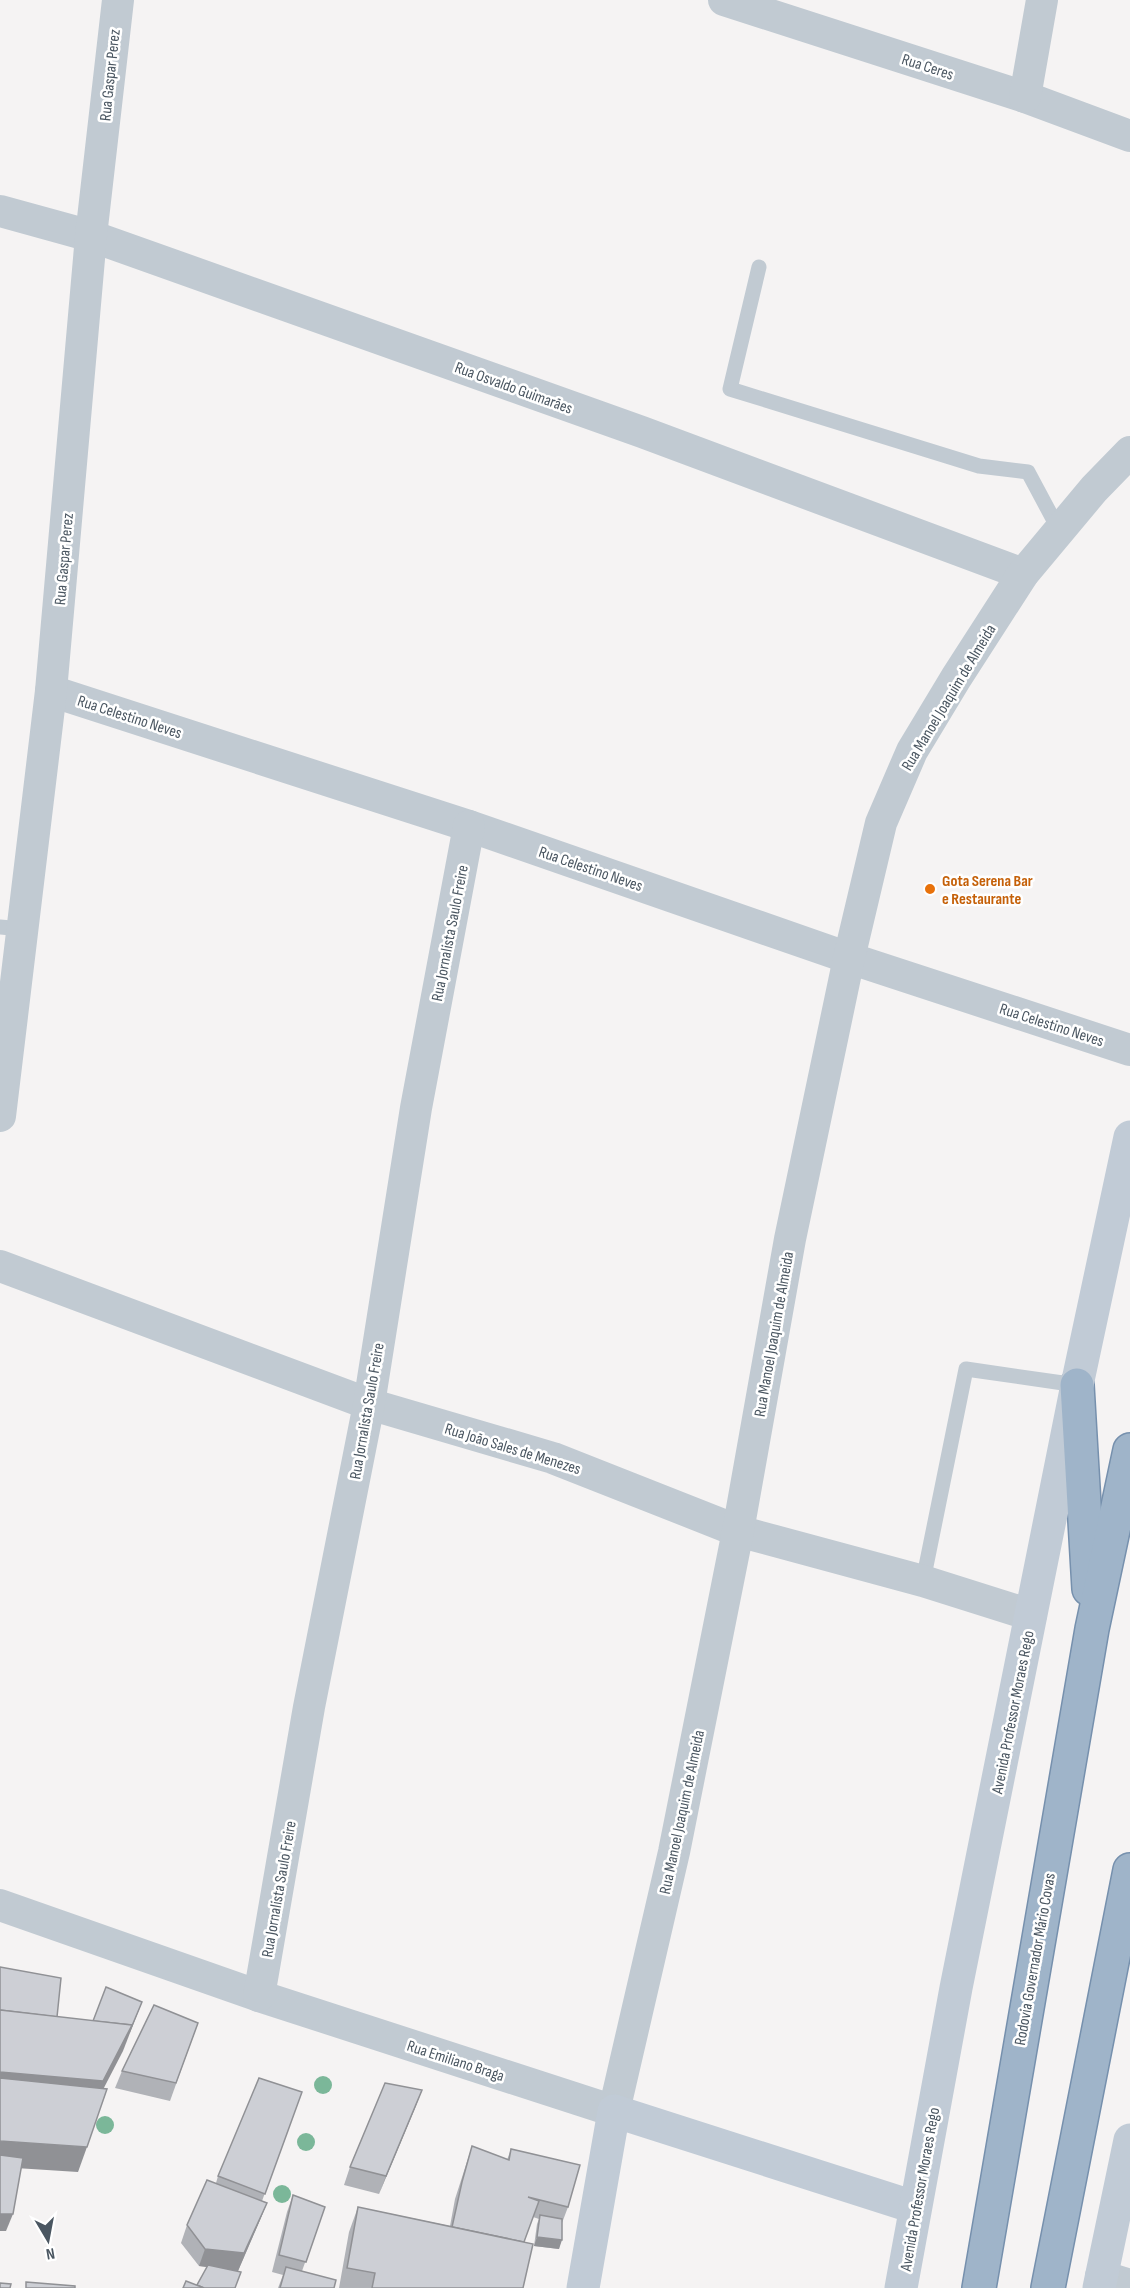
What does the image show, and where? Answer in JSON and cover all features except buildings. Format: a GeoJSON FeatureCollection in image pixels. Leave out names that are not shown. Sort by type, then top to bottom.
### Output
{"type":"FeatureCollection","features":[{"type":"Feature","properties":{"kind":"highway"},"geometry":{"type":"LineString","coordinates":[[1077,1385],[1092,1629]]}},
{"type":"Feature","properties":{"kind":"highway"},"geometry":{"type":"LineString","coordinates":[[1092,1629],[1130,1450]]}},
{"type":"Feature","properties":{"kind":"highway","name":"Rodovia Governador Mário Covas"},"geometry":{"type":"LineString","coordinates":[[979,2288],[996,2178],[1092,1629]]}},
{"type":"Feature","properties":{"kind":"highway"},"geometry":{"type":"LineString","coordinates":[[1048,2288],[1130,1870]]}},
{"type":"Feature","properties":{"kind":"main road","name":"Avenida Professor Moraes Rego"},"geometry":{"type":"LineString","coordinates":[[901,2288],[914,2207],[1031,1615],[1130,1137]]}},
{"type":"Feature","properties":{"kind":"main road","name":"Rua Emiliano Braga"},"geometry":{"type":"LineString","coordinates":[[614,2111],[914,2207]]}},
{"type":"Feature","properties":{"kind":"main road","name":"Rua Manoel Joaquim de Almeida"},"geometry":{"type":"LineString","coordinates":[[583,2288],[614,2111]]}},
{"type":"Feature","properties":{"kind":"main road"},"geometry":{"type":"LineString","coordinates":[[1110,2283],[1130,2140]]}},
{"type":"Feature","properties":{"kind":"street","name":"Rua Gaspar Perez"},"geometry":{"type":"LineString","coordinates":[[0,1116],[11,928],[51,691],[91,236],[118,0]]}},
{"type":"Feature","properties":{"kind":"street","name":"Rua Ceres"},"geometry":{"type":"LineString","coordinates":[[724,0],[1025,97],[1130,136]]}},
{"type":"Feature","properties":{"kind":"street"},"geometry":{"type":"LineString","coordinates":[[1025,97],[1042,0]]}},
{"type":"Feature","properties":{"kind":"street","name":"Rua Osvaldo Guimarães"},"geometry":{"type":"LineString","coordinates":[[0,211],[91,236],[642,432],[1023,574]]}},
{"type":"Feature","properties":{"kind":"street","name":"Rua Manoel Joaquim de Almeida"},"geometry":{"type":"LineString","coordinates":[[614,2111],[674,1852],[738,1531],[790,1239],[849,957],[881,823],[912,751],[1023,574],[1059,530],[1130,452]]}},
{"type":"Feature","properties":{"kind":"street","name":"Rua Celestino Neves"},"geometry":{"type":"LineString","coordinates":[[51,691],[469,826],[849,957],[1130,1050]]}},
{"type":"Feature","properties":{"kind":"street","name":"Rua Jornalista Saulo Freire"},"geometry":{"type":"LineString","coordinates":[[259,1996],[309,1707],[369,1404],[416,1108],[469,826]]}},
{"type":"Feature","properties":{"kind":"street","name":"Rua João Sales de Menezes"},"geometry":{"type":"LineString","coordinates":[[0,1266],[369,1404],[553,1458],[738,1531],[923,1581],[1031,1615]]}},
{"type":"Feature","properties":{"kind":"street","name":"Rua Emiliano Braga"},"geometry":{"type":"LineString","coordinates":[[0,1905],[259,1996],[614,2111]]}},
{"type":"Feature","properties":{"kind":"lane"},"geometry":{"type":"LineString","coordinates":[[759,267],[730,389],[979,466],[1028,472],[1059,530]]}},
{"type":"Feature","properties":{"kind":"lane"},"geometry":{"type":"LineString","coordinates":[[923,1581],[966,1369],[1077,1385]]}},
{"type":"Feature","properties":{"kind":"place","name":"Gota Serena Bar e Restaurante"},"geometry":{"type":"Point","coordinates":[930,889]}}]}
